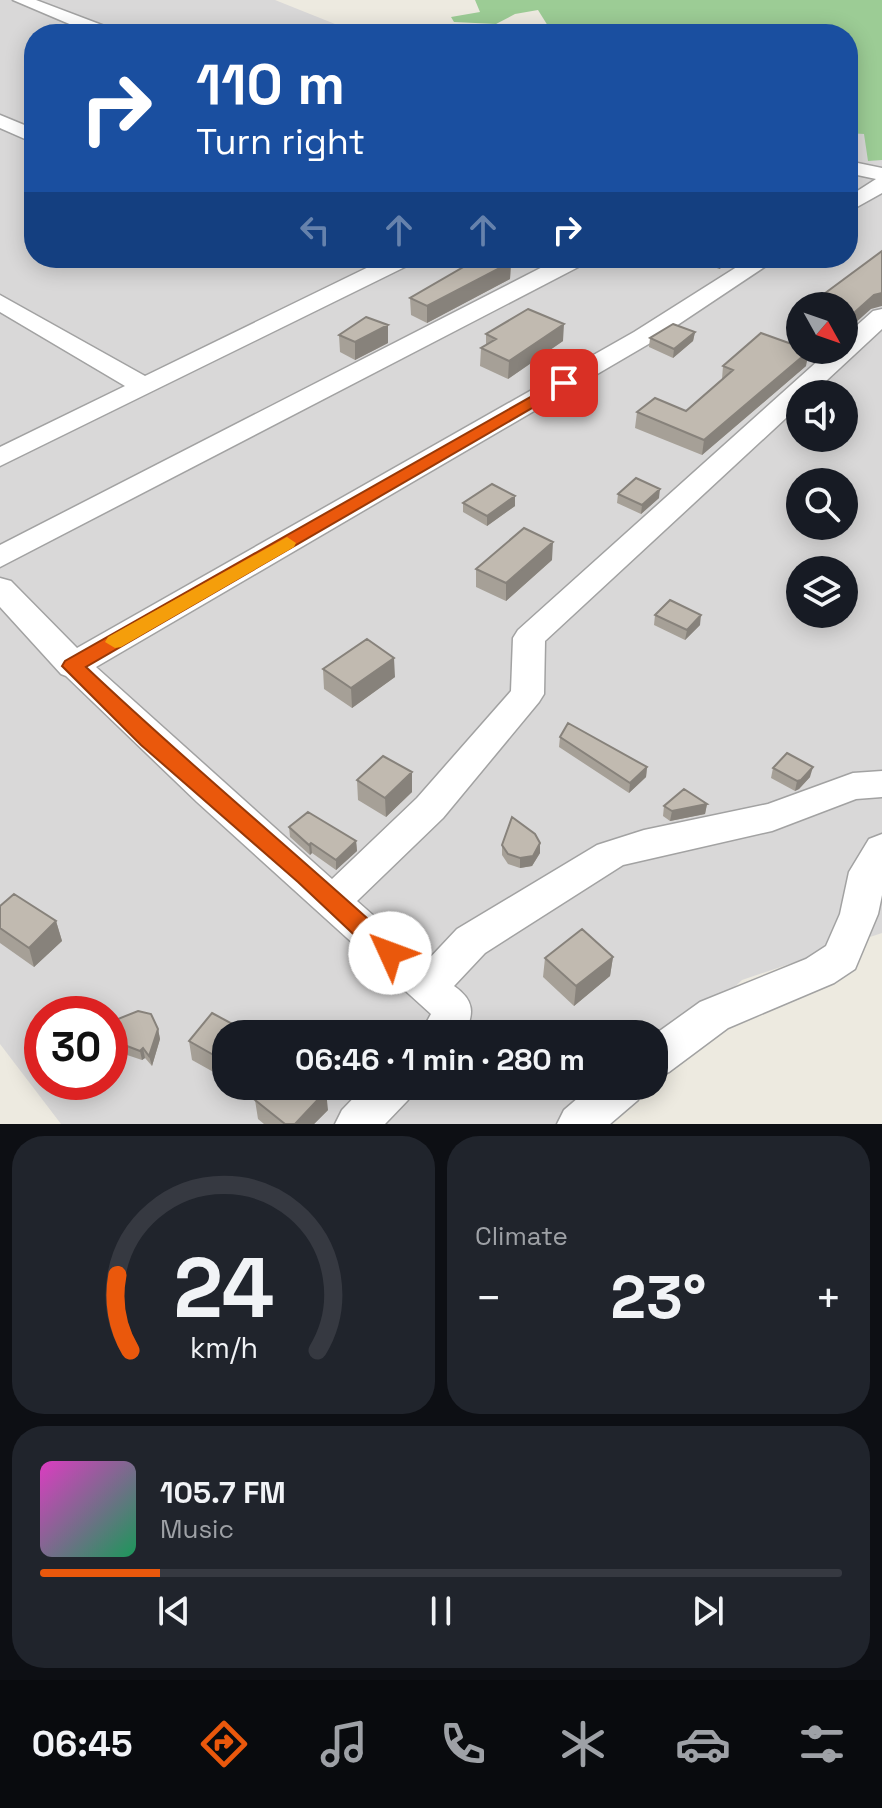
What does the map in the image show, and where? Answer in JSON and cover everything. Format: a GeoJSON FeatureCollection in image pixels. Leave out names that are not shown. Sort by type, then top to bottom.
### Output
{"type":"FeatureCollection","features":[{"type":"Feature","properties":{"kind":"street"},"geometry":{"type":"LineString","coordinates":[[21,0],[83,24]]}},
{"type":"Feature","properties":{"kind":"street"},"geometry":{"type":"LineString","coordinates":[[0,121],[24,132]]}},
{"type":"Feature","properties":{"kind":"street"},"geometry":{"type":"LineString","coordinates":[[858,169],[882,174]]}},
{"type":"Feature","properties":{"kind":"street"},"geometry":{"type":"LineString","coordinates":[[858,200],[882,184]]}},
{"type":"Feature","properties":{"kind":"street"},"geometry":{"type":"LineString","coordinates":[[0,458],[385,268]]}},
{"type":"Feature","properties":{"kind":"street"},"geometry":{"type":"LineString","coordinates":[[0,557],[559,268]]}},
{"type":"Feature","properties":{"kind":"street"},"geometry":{"type":"LineString","coordinates":[[72,666],[643,337],[751,268]]}},
{"type":"Feature","properties":{"kind":"street"},"geometry":{"type":"LineString","coordinates":[[0,302],[145,387]]}},
{"type":"Feature","properties":{"kind":"street"},"geometry":{"type":"LineString","coordinates":[[333,901],[430,808],[527,694],[529,638],[882,316]]}},
{"type":"Feature","properties":{"kind":"street"},"geometry":{"type":"LineString","coordinates":[[0,588],[72,666],[149,739],[452,1007],[451,1020]]}},
{"type":"Feature","properties":{"kind":"street"},"geometry":{"type":"LineString","coordinates":[[427,988],[471,941],[610,855],[644,844],[772,817],[853,786],[882,784]]}},
{"type":"Feature","properties":{"kind":"street"},"geometry":{"type":"LineString","coordinates":[[668,1049],[714,1015],[820,971],[841,957],[859,914],[868,872],[882,849]]}},
{"type":"Feature","properties":{"kind":"street"},"geometry":{"type":"LineString","coordinates":[[357,1124],[380,1100]]}},
{"type":"Feature","properties":{"kind":"street"},"geometry":{"type":"LineString","coordinates":[[579,1124],[607,1100]]}},
{"type":"Feature","properties":{"kind":"shaded area"},"geometry":{"type":"Polygon","coordinates":[[[0,0],[275,0],[335,24],[24,24],[24,268],[858,268],[858,87],[882,91],[882,933],[742,980],[668,1051],[668,1020],[212,1020],[212,1100],[615,1100],[590,1124],[61,1124],[43,1100],[128,1100],[128,996],[24,996],[24,1075],[0,1044],[0,0]]]}},
{"type":"Feature","properties":{"kind":"green space"},"geometry":{"type":"Polygon","coordinates":[[[475,0],[882,0],[882,160],[868,161],[864,134],[858,134],[858,24],[547,24],[538,10],[515,14],[496,24],[454,22],[451,17],[480,12],[475,0]]]}},
{"type":"Feature","properties":{"kind":"building"},"geometry":{"type":"Polygon","coordinates":[[[882,251],[882,293],[874,295],[858,309],[858,292],[827,292],[882,251]]]}},
{"type":"Feature","properties":{"kind":"building"},"geometry":{"type":"Polygon","coordinates":[[[462,268],[500,268],[427,306],[410,298],[462,268]]]}},
{"type":"Feature","properties":{"kind":"building"},"geometry":{"type":"Polygon","coordinates":[[[528,309],[564,324],[509,361],[481,348],[496,339],[486,334],[528,309]]]}},
{"type":"Feature","properties":{"kind":"building"},"geometry":{"type":"Polygon","coordinates":[[[366,317],[388,325],[355,342],[339,335],[366,317]]]}},
{"type":"Feature","properties":{"kind":"building"},"geometry":{"type":"Polygon","coordinates":[[[673,324],[695,332],[674,349],[650,338],[673,324]]]}},
{"type":"Feature","properties":{"kind":"building"},"geometry":{"type":"Polygon","coordinates":[[[761,333],[786,342],[786,364],[794,364],[704,440],[637,412],[655,398],[686,411],[733,370],[723,366],[761,333]]]}},
{"type":"Feature","properties":{"kind":"building"},"geometry":{"type":"Polygon","coordinates":[[[636,478],[660,489],[642,505],[618,494],[636,478]]]}},
{"type":"Feature","properties":{"kind":"building"},"geometry":{"type":"Polygon","coordinates":[[[492,484],[515,496],[487,516],[463,503],[492,484]]]}},
{"type":"Feature","properties":{"kind":"building"},"geometry":{"type":"Polygon","coordinates":[[[524,528],[553,542],[506,583],[476,569],[524,528]]]}},
{"type":"Feature","properties":{"kind":"building"},"geometry":{"type":"Polygon","coordinates":[[[670,600],[701,615],[687,630],[655,615],[670,600]]]}},
{"type":"Feature","properties":{"kind":"building"},"geometry":{"type":"Polygon","coordinates":[[[367,639],[394,658],[351,688],[323,669],[367,639]]]}},
{"type":"Feature","properties":{"kind":"building"},"geometry":{"type":"Polygon","coordinates":[[[568,723],[647,767],[630,783],[560,737],[568,723]]]}},
{"type":"Feature","properties":{"kind":"building"},"geometry":{"type":"Polygon","coordinates":[[[787,753],[813,767],[801,780],[797,781],[773,768],[787,753]]]}},
{"type":"Feature","properties":{"kind":"building"},"geometry":{"type":"Polygon","coordinates":[[[383,756],[412,772],[385,798],[357,780],[383,756]]]}},
{"type":"Feature","properties":{"kind":"building"},"geometry":{"type":"Polygon","coordinates":[[[684,789],[707,804],[672,811],[664,806],[684,789]]]}},
{"type":"Feature","properties":{"kind":"building"},"geometry":{"type":"Polygon","coordinates":[[[308,812],[356,841],[336,860],[311,843],[309,845],[289,827],[308,812]]]}},
{"type":"Feature","properties":{"kind":"building"},"geometry":{"type":"Polygon","coordinates":[[[512,817],[535,834],[540,843],[533,856],[520,858],[508,854],[502,845],[512,817]]]}},
{"type":"Feature","properties":{"kind":"building"},"geometry":{"type":"Polygon","coordinates":[[[14,894],[56,921],[29,948],[0,928],[0,906],[14,894]]]}},
{"type":"Feature","properties":{"kind":"building"},"geometry":{"type":"Polygon","coordinates":[[[582,929],[613,957],[576,986],[545,958],[582,929]]]}},
{"type":"Feature","properties":{"kind":"building"},"geometry":{"type":"Polygon","coordinates":[[[138,1011],[151,1014],[158,1029],[149,1056],[143,1048],[140,1051],[128,1046],[128,1015],[138,1011]]]}},
{"type":"Feature","properties":{"kind":"building"},"geometry":{"type":"Polygon","coordinates":[[[212,1013],[225,1020],[212,1020],[212,1054],[189,1041],[212,1013]]]}},
{"type":"Feature","properties":{"kind":"building"},"geometry":{"type":"Polygon","coordinates":[[[255,1100],[318,1100],[295,1124],[285,1124],[255,1100]]]}},
{"type":"Feature","properties":{"kind":"slow traffic"},"geometry":{"type":"LineString","coordinates":[[115,642],[287,543]]}},
{"type":"Feature","properties":{"kind":"route"},"geometry":{"type":"LineString","coordinates":[[390,953],[306,875],[149,739],[72,666],[564,383]]}}]}
